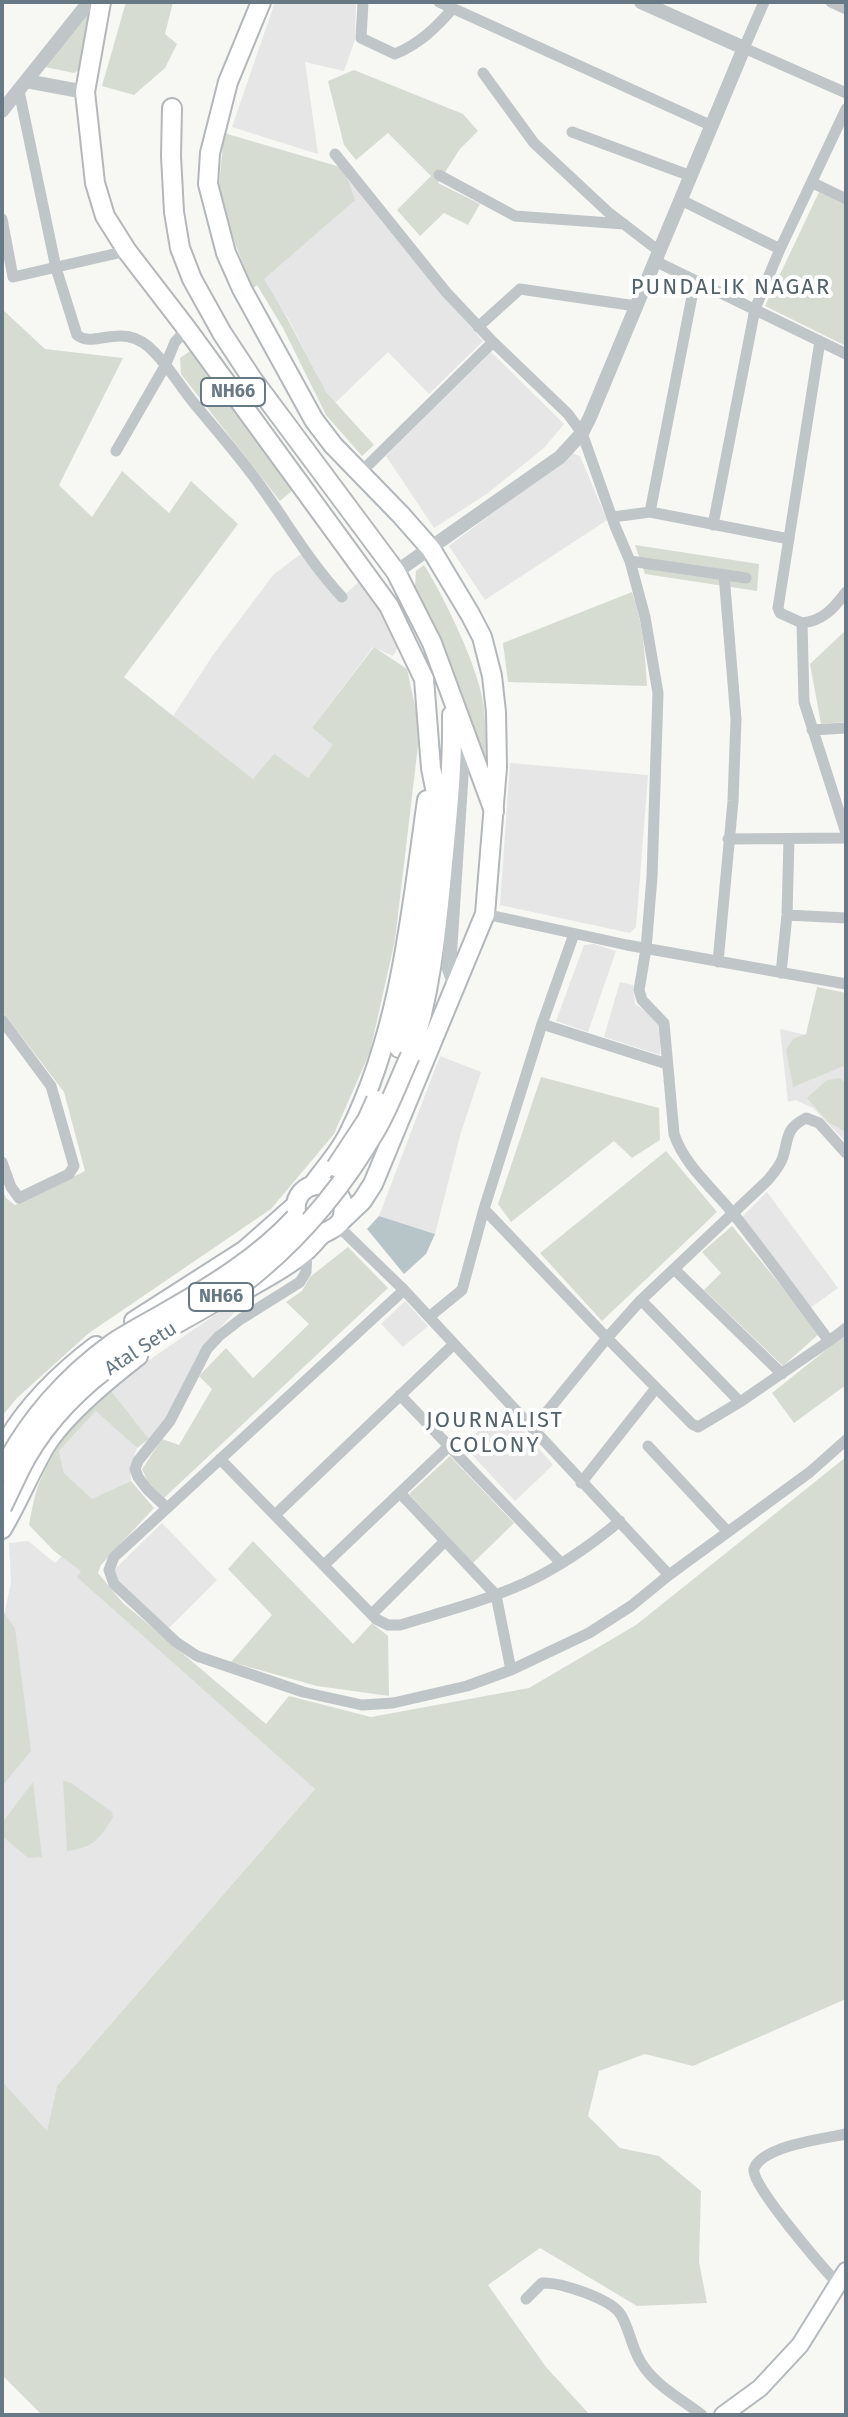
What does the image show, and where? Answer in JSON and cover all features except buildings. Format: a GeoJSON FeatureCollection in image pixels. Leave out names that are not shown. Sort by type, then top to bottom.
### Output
{"type":"FeatureCollection","features":[{"type":"Feature","properties":{"kind":"main road","name":"NH66"},"geometry":{"type":"LineString","coordinates":[[101,2],[85,92],[95,183],[105,216],[127,251],[389,606],[424,679],[438,841],[434,950],[422,1020],[404,1052]]}},
{"type":"Feature","properties":{"kind":"main road","name":"NH66"},"geometry":{"type":"LineString","coordinates":[[261,2],[228,82],[210,153],[208,184],[226,253],[242,289],[314,420],[333,445],[431,549]]}},
{"type":"Feature","properties":{"kind":"main road"},"geometry":{"type":"LineString","coordinates":[[172,108],[174,212],[180,248],[192,279],[253,380],[396,572]]}},
{"type":"Feature","properties":{"kind":"main road"},"geometry":{"type":"LineString","coordinates":[[2,1529],[21,1497],[42,1450],[94,1392],[148,1347],[307,1250],[362,1201],[373,1184],[450,1005],[485,914],[497,767],[492,676],[482,637],[431,549]]}},
{"type":"Feature","properties":{"kind":"main road","name":"NH66"},"geometry":{"type":"LineString","coordinates":[[396,572],[432,643],[451,697],[453,746],[438,841]]}},
{"type":"Feature","properties":{"kind":"main road"},"geometry":{"type":"LineString","coordinates":[[451,697],[494,811]]}},
{"type":"Feature","properties":{"kind":"main road"},"geometry":{"type":"LineString","coordinates":[[2,1450],[11,1432],[71,1365],[101,1342],[245,1250],[296,1205],[301,1193],[312,1186],[349,1134],[382,1052],[404,964],[431,768]]}},
{"type":"Feature","properties":{"kind":"main road","name":"Atal Setu"},"geometry":{"type":"LineString","coordinates":[[2,1472],[13,1448],[53,1395],[113,1344],[200,1293],[238,1267],[293,1221],[313,1199],[367,1120],[404,1052]]}},
{"type":"Feature","properties":{"kind":"main road","name":"Atal Setu"},"geometry":{"type":"LineString","coordinates":[[2,1507],[27,1457],[65,1405],[122,1356],[208,1306],[260,1270],[293,1239],[338,1185],[378,1127],[404,1052]]}},
{"type":"Feature","properties":{"kind":"main road"},"geometry":{"type":"LineString","coordinates":[[312,1186],[328,1187],[337,1193],[343,1207],[334,1226]]}},
{"type":"Feature","properties":{"kind":"main road"},"geometry":{"type":"LineString","coordinates":[[296,1205],[297,1218],[311,1232],[334,1226]]}},
{"type":"Feature","properties":{"kind":"main road"},"geometry":{"type":"LineString","coordinates":[[723,2415],[760,2388],[800,2345],[842,2277]]}},
{"type":"Feature","properties":{"kind":"street"},"geometry":{"type":"LineString","coordinates":[[2,111],[89,2]]}},
{"type":"Feature","properties":{"kind":"street"},"geometry":{"type":"LineString","coordinates":[[363,2],[361,38],[395,54],[411,47],[436,28],[453,8]]}},
{"type":"Feature","properties":{"kind":"street"},"geometry":{"type":"LineString","coordinates":[[439,2],[712,126]]}},
{"type":"Feature","properties":{"kind":"street"},"geometry":{"type":"LineString","coordinates":[[641,2],[846,93]]}},
{"type":"Feature","properties":{"kind":"street"},"geometry":{"type":"LineString","coordinates":[[396,572],[560,457],[582,433],[764,2]]}},
{"type":"Feature","properties":{"kind":"street"},"geometry":{"type":"LineString","coordinates":[[831,2],[846,9]]}},
{"type":"Feature","properties":{"kind":"street"},"geometry":{"type":"LineString","coordinates":[[483,73],[534,143],[657,256],[695,281],[846,354]]}},
{"type":"Feature","properties":{"kind":"street"},"geometry":{"type":"LineString","coordinates":[[22,86],[85,92]]}},
{"type":"Feature","properties":{"kind":"street"},"geometry":{"type":"LineString","coordinates":[[22,86],[56,268],[77,335],[89,340],[130,336],[155,353],[261,486],[327,581],[342,597]]}},
{"type":"Feature","properties":{"kind":"street"},"geometry":{"type":"LineString","coordinates":[[713,525],[755,309],[846,109]]}},
{"type":"Feature","properties":{"kind":"street"},"geometry":{"type":"LineString","coordinates":[[572,132],[691,176]]}},
{"type":"Feature","properties":{"kind":"street"},"geometry":{"type":"LineString","coordinates":[[335,154],[446,292],[568,414],[582,433],[630,561],[645,617],[658,693],[653,850],[646,949],[639,990],[642,1000],[664,1023],[674,1134],[679,1149],[734,1215],[829,1341]]}},
{"type":"Feature","properties":{"kind":"street"},"geometry":{"type":"LineString","coordinates":[[439,175],[515,216],[624,224]]}},
{"type":"Feature","properties":{"kind":"street"},"geometry":{"type":"LineString","coordinates":[[813,183],[846,199]]}},
{"type":"Feature","properties":{"kind":"street"},"geometry":{"type":"LineString","coordinates":[[681,200],[780,249]]}},
{"type":"Feature","properties":{"kind":"street"},"geometry":{"type":"LineString","coordinates":[[2,219],[13,277],[127,251]]}},
{"type":"Feature","properties":{"kind":"street"},"geometry":{"type":"LineString","coordinates":[[650,512],[695,281]]}},
{"type":"Feature","properties":{"kind":"street"},"geometry":{"type":"LineString","coordinates":[[478,327],[520,289],[636,306]]}},
{"type":"Feature","properties":{"kind":"street"},"geometry":{"type":"LineString","coordinates":[[116,451],[165,366],[175,342],[187,329]]}},
{"type":"Feature","properties":{"kind":"street"},"geometry":{"type":"LineString","coordinates":[[820,341],[778,608],[780,613],[802,623],[812,622],[833,611],[846,592]]}},
{"type":"Feature","properties":{"kind":"street"},"geometry":{"type":"LineString","coordinates":[[360,473],[493,342]]}},
{"type":"Feature","properties":{"kind":"street"},"geometry":{"type":"LineString","coordinates":[[613,517],[650,512],[789,539]]}},
{"type":"Feature","properties":{"kind":"street"},"geometry":{"type":"LineString","coordinates":[[630,561],[746,578]]}},
{"type":"Feature","properties":{"kind":"street"},"geometry":{"type":"LineString","coordinates":[[718,962],[733,801],[736,719],[724,575]]}},
{"type":"Feature","properties":{"kind":"street"},"geometry":{"type":"LineString","coordinates":[[728,839],[846,836],[844,820],[804,702],[802,623]]}},
{"type":"Feature","properties":{"kind":"street"},"geometry":{"type":"LineString","coordinates":[[812,730],[846,728]]}},
{"type":"Feature","properties":{"kind":"street"},"geometry":{"type":"LineString","coordinates":[[453,746],[462,768],[449,969],[455,986]]}},
{"type":"Feature","properties":{"kind":"street"},"geometry":{"type":"LineString","coordinates":[[781,973],[787,915],[789,839]]}},
{"type":"Feature","properties":{"kind":"street"},"geometry":{"type":"LineString","coordinates":[[485,914],[646,949],[846,984]]}},
{"type":"Feature","properties":{"kind":"street"},"geometry":{"type":"LineString","coordinates":[[787,915],[846,918]]}},
{"type":"Feature","properties":{"kind":"street"},"geometry":{"type":"LineString","coordinates":[[429,1317],[462,1290],[542,1024],[574,934]]}},
{"type":"Feature","properties":{"kind":"street"},"geometry":{"type":"LineString","coordinates":[[2,1020],[51,1086],[74,1166],[69,1174],[19,1198],[11,1187],[2,1162]]}},
{"type":"Feature","properties":{"kind":"street"},"geometry":{"type":"LineString","coordinates":[[542,1024],[667,1064]]}},
{"type":"Feature","properties":{"kind":"street"},"geometry":{"type":"LineString","coordinates":[[533,1429],[641,1300],[734,1215],[777,1170],[783,1159],[788,1134],[795,1124],[806,1118],[819,1123],[846,1153]]}},
{"type":"Feature","properties":{"kind":"street"},"geometry":{"type":"LineString","coordinates":[[484,1209],[656,1388],[698,1427],[782,1374],[846,1328]]}},
{"type":"Feature","properties":{"kind":"street"},"geometry":{"type":"LineString","coordinates":[[334,1226],[404,1290],[669,1575]]}},
{"type":"Feature","properties":{"kind":"street"},"geometry":{"type":"LineString","coordinates":[[167,1508],[138,1477],[135,1469],[138,1461],[170,1421],[207,1349],[241,1319],[300,1282],[306,1272],[307,1250]]}},
{"type":"Feature","properties":{"kind":"street"},"geometry":{"type":"LineString","coordinates":[[674,1269],[782,1374]]}},
{"type":"Feature","properties":{"kind":"street"},"geometry":{"type":"LineString","coordinates":[[404,1290],[114,1557],[109,1570],[114,1584],[176,1642],[197,1656],[303,1692],[362,1705],[393,1703],[467,1686],[511,1670],[589,1633],[631,1606],[810,1472],[846,1440]]}},
{"type":"Feature","properties":{"kind":"street"},"geometry":{"type":"LineString","coordinates":[[641,1300],[740,1402]]}},
{"type":"Feature","properties":{"kind":"street"},"geometry":{"type":"LineString","coordinates":[[275,1515],[454,1344]]}},
{"type":"Feature","properties":{"kind":"street"},"geometry":{"type":"LineString","coordinates":[[581,1483],[656,1388]]}},
{"type":"Feature","properties":{"kind":"street"},"geometry":{"type":"LineString","coordinates":[[400,1395],[561,1563]]}},
{"type":"Feature","properties":{"kind":"street"},"geometry":{"type":"LineString","coordinates":[[324,1565],[449,1446]]}},
{"type":"Feature","properties":{"kind":"street"},"geometry":{"type":"LineString","coordinates":[[648,1446],[728,1532]]}},
{"type":"Feature","properties":{"kind":"street"},"geometry":{"type":"LineString","coordinates":[[220,1459],[372,1614],[388,1625],[400,1625],[527,1582],[589,1546],[620,1521]]}},
{"type":"Feature","properties":{"kind":"street"},"geometry":{"type":"LineString","coordinates":[[400,1493],[496,1595],[511,1670]]}},
{"type":"Feature","properties":{"kind":"street"},"geometry":{"type":"LineString","coordinates":[[372,1614],[445,1541]]}},
{"type":"Feature","properties":{"kind":"street"},"geometry":{"type":"LineString","coordinates":[[842,2277],[815,2259],[754,2176],[754,2169],[776,2151],[812,2139],[846,2134]]}},
{"type":"Feature","properties":{"kind":"street"},"geometry":{"type":"LineString","coordinates":[[526,2299],[542,2283],[552,2282],[613,2306],[620,2313],[637,2358],[646,2371],[661,2386],[702,2415]]}},
{"type":"Feature","properties":{"kind":"shaded area"},"geometry":{"type":"Polygon","coordinates":[[[126,2],[173,2],[165,34],[177,44],[165,68],[134,95],[102,86],[126,2]]]}},
{"type":"Feature","properties":{"kind":"shaded area"},"geometry":{"type":"Polygon","coordinates":[[[275,2],[356,2],[355,40],[344,71],[305,62],[318,154],[232,127],[275,2]]]}},
{"type":"Feature","properties":{"kind":"shaded area"},"geometry":{"type":"Polygon","coordinates":[[[85,13],[92,16],[80,69],[74,73],[45,67],[85,13]]]}},
{"type":"Feature","properties":{"kind":"shaded area"},"geometry":{"type":"Polygon","coordinates":[[[354,70],[463,114],[478,131],[460,149],[438,183],[480,204],[468,225],[444,213],[420,236],[397,210],[431,176],[388,133],[356,160],[344,145],[328,81],[354,70]]]}},
{"type":"Feature","properties":{"kind":"shaded area"},"geometry":{"type":"Polygon","coordinates":[[[224,133],[344,168],[355,200],[264,279],[326,392],[374,445],[362,456],[326,415],[283,328],[257,285],[252,289],[218,197],[224,133]]]}},
{"type":"Feature","properties":{"kind":"shaded area"},"geometry":{"type":"Polygon","coordinates":[[[351,180],[483,341],[429,394],[388,352],[335,403],[325,391],[288,318],[254,269],[351,180]]]}},
{"type":"Feature","properties":{"kind":"shaded area"},"geometry":{"type":"Polygon","coordinates":[[[819,192],[846,205],[846,346],[765,306],[819,192]]]}},
{"type":"Feature","properties":{"kind":"shaded area"},"geometry":{"type":"Polygon","coordinates":[[[2,309],[45,349],[123,358],[59,485],[92,517],[122,471],[169,513],[191,481],[238,524],[124,677],[253,779],[274,754],[308,778],[333,745],[312,728],[374,647],[407,669],[420,729],[395,940],[370,1052],[334,1134],[271,1209],[89,1333],[17,1398],[2,1416],[2,1189],[6,1198],[15,1205],[85,1171],[64,1092],[2,1011],[2,309]]]}},
{"type":"Feature","properties":{"kind":"shaded area"},"geometry":{"type":"Polygon","coordinates":[[[190,351],[293,490],[280,501],[181,374],[180,358],[190,351]]]}},
{"type":"Feature","properties":{"kind":"shaded area"},"geometry":{"type":"Polygon","coordinates":[[[491,352],[564,424],[544,448],[488,493],[434,528],[386,456],[491,352]]]}},
{"type":"Feature","properties":{"kind":"shaded area"},"geometry":{"type":"Polygon","coordinates":[[[572,453],[580,456],[607,520],[485,600],[449,546],[572,453]]]}},
{"type":"Feature","properties":{"kind":"shaded area"},"geometry":{"type":"Polygon","coordinates":[[[635,545],[759,564],[757,591],[645,574],[635,545]]]}},
{"type":"Feature","properties":{"kind":"shaded area"},"geometry":{"type":"Polygon","coordinates":[[[301,554],[339,600],[364,577],[402,639],[393,656],[373,647],[312,728],[334,745],[308,778],[253,779],[173,716],[213,655],[274,574],[301,554]]]}},
{"type":"Feature","properties":{"kind":"shaded area"},"geometry":{"type":"Polygon","coordinates":[[[424,565],[451,614],[481,691],[486,731],[486,770],[482,769],[461,695],[415,587],[416,571],[424,565]]]}},
{"type":"Feature","properties":{"kind":"shaded area"},"geometry":{"type":"Polygon","coordinates":[[[632,592],[641,627],[647,686],[508,682],[503,643],[632,592]]]}},
{"type":"Feature","properties":{"kind":"shaded area"},"geometry":{"type":"Polygon","coordinates":[[[846,630],[846,722],[821,724],[810,664],[846,630]]]}},
{"type":"Feature","properties":{"kind":"shaded area"},"geometry":{"type":"Polygon","coordinates":[[[510,763],[648,775],[636,927],[630,933],[500,905],[510,763]]]}},
{"type":"Feature","properties":{"kind":"shaded area"},"geometry":{"type":"Polygon","coordinates":[[[594,944],[616,951],[588,1032],[556,1021],[584,945],[594,944]]]}},
{"type":"Feature","properties":{"kind":"shaded area"},"geometry":{"type":"Polygon","coordinates":[[[620,982],[633,985],[635,1004],[661,1023],[660,1055],[604,1037],[620,982]]]}},
{"type":"Feature","properties":{"kind":"shaded area"},"geometry":{"type":"Polygon","coordinates":[[[817,987],[846,993],[846,1065],[793,1087],[786,1050],[793,1039],[806,1034],[817,987]]]}},
{"type":"Feature","properties":{"kind":"shaded area"},"geometry":{"type":"Polygon","coordinates":[[[780,1029],[846,1044],[846,1142],[813,1108],[796,1100],[788,1102],[780,1029]]]}},
{"type":"Feature","properties":{"kind":"shaded area"},"geometry":{"type":"Polygon","coordinates":[[[440,1056],[481,1072],[461,1132],[435,1234],[379,1216],[440,1056]]]}},
{"type":"Feature","properties":{"kind":"shaded area"},"geometry":{"type":"Polygon","coordinates":[[[541,1077],[659,1108],[660,1140],[632,1158],[614,1141],[511,1222],[498,1204],[541,1077]]]}},
{"type":"Feature","properties":{"kind":"shaded area"},"geometry":{"type":"Polygon","coordinates":[[[840,1078],[846,1084],[846,1132],[828,1122],[807,1098],[827,1080],[840,1078]]]}},
{"type":"Feature","properties":{"kind":"shaded area"},"geometry":{"type":"Polygon","coordinates":[[[666,1151],[717,1212],[602,1321],[540,1253],[666,1151]]]}},
{"type":"Feature","properties":{"kind":"shaded area"},"geometry":{"type":"Polygon","coordinates":[[[767,1192],[838,1288],[810,1308],[742,1217],[767,1192]]]}},
{"type":"Feature","properties":{"kind":"shaded area"},"geometry":{"type":"Polygon","coordinates":[[[379,1216],[435,1234],[426,1254],[404,1274],[367,1229],[379,1216]]]}},
{"type":"Feature","properties":{"kind":"shaded area"},"geometry":{"type":"Polygon","coordinates":[[[732,1226],[820,1333],[783,1366],[704,1290],[721,1273],[702,1252],[732,1226]]]}},
{"type":"Feature","properties":{"kind":"shaded area"},"geometry":{"type":"Polygon","coordinates":[[[348,1247],[388,1288],[164,1498],[148,1482],[142,1469],[162,1439],[179,1445],[212,1389],[199,1376],[226,1348],[253,1378],[309,1324],[286,1302],[302,1291],[310,1277],[348,1247]]]}},
{"type":"Feature","properties":{"kind":"shaded area"},"geometry":{"type":"Polygon","coordinates":[[[405,1301],[428,1326],[403,1347],[381,1324],[405,1301]]]}},
{"type":"Feature","properties":{"kind":"shaded area"},"geometry":{"type":"Polygon","coordinates":[[[229,1305],[235,1312],[205,1343],[174,1408],[149,1439],[109,1388],[229,1305]]]}},
{"type":"Feature","properties":{"kind":"shaded area"},"geometry":{"type":"Polygon","coordinates":[[[846,1334],[846,1385],[794,1423],[772,1393],[846,1334]]]}},
{"type":"Feature","properties":{"kind":"shaded area"},"geometry":{"type":"Polygon","coordinates":[[[109,1388],[149,1439],[137,1448],[96,1411],[59,1451],[64,1473],[92,1499],[131,1481],[154,1508],[101,1565],[98,1573],[122,1602],[266,1724],[289,1696],[371,1717],[529,1688],[636,1625],[846,1457],[846,1999],[693,2066],[645,2054],[599,2071],[588,2116],[620,2148],[659,2156],[701,2191],[699,2262],[707,2303],[637,2306],[540,2248],[488,2285],[546,2367],[590,2415],[42,2415],[2,2375],[2,2081],[47,2131],[57,2086],[315,1789],[77,1577],[81,1571],[54,1551],[29,1525],[38,1486],[53,1455],[79,1420],[109,1388]]]}},
{"type":"Feature","properties":{"kind":"shaded area"},"geometry":{"type":"Polygon","coordinates":[[[504,1408],[553,1465],[515,1501],[463,1445],[504,1408]]]}},
{"type":"Feature","properties":{"kind":"shaded area"},"geometry":{"type":"Polygon","coordinates":[[[97,1410],[137,1448],[130,1467],[131,1481],[92,1500],[64,1473],[59,1451],[97,1410]]]}},
{"type":"Feature","properties":{"kind":"shaded area"},"geometry":{"type":"Polygon","coordinates":[[[450,1456],[514,1523],[473,1563],[409,1494],[450,1456]]]}},
{"type":"Feature","properties":{"kind":"shaded area"},"geometry":{"type":"Polygon","coordinates":[[[162,1523],[217,1580],[168,1629],[118,1582],[114,1570],[162,1523]]]}},
{"type":"Feature","properties":{"kind":"shaded area"},"geometry":{"type":"Polygon","coordinates":[[[28,1541],[55,1563],[65,1553],[315,1789],[57,2086],[47,2132],[2,2081],[2,1626],[11,1582],[9,1543],[28,1541]]]}},
{"type":"Feature","properties":{"kind":"shaded area"},"geometry":{"type":"Polygon","coordinates":[[[253,1541],[353,1644],[372,1623],[388,1636],[389,1696],[317,1686],[231,1662],[272,1615],[228,1569],[253,1541]]]}},
{"type":"Feature","properties":{"kind":"shaded area"},"geometry":{"type":"Polygon","coordinates":[[[2,1610],[15,1628],[31,1751],[2,1786],[2,1610]]]}},
{"type":"Feature","properties":{"kind":"shaded area"},"geometry":{"type":"Polygon","coordinates":[[[63,1781],[71,1783],[112,1812],[113,1817],[95,1841],[67,1851],[63,1781]]]}},
{"type":"Feature","properties":{"kind":"shaded area"},"geometry":{"type":"Polygon","coordinates":[[[33,1782],[42,1857],[28,1858],[2,1836],[2,1823],[33,1782]]]}},
{"type":"Feature","properties":{"kind":"district","name":"PUNDALIK NAGAR"},"geometry":{"type":"Point","coordinates":[731,288]}},
{"type":"Feature","properties":{"kind":"district","name":"JOURNALIST COLONY"},"geometry":{"type":"Point","coordinates":[495,1434]}}]}
